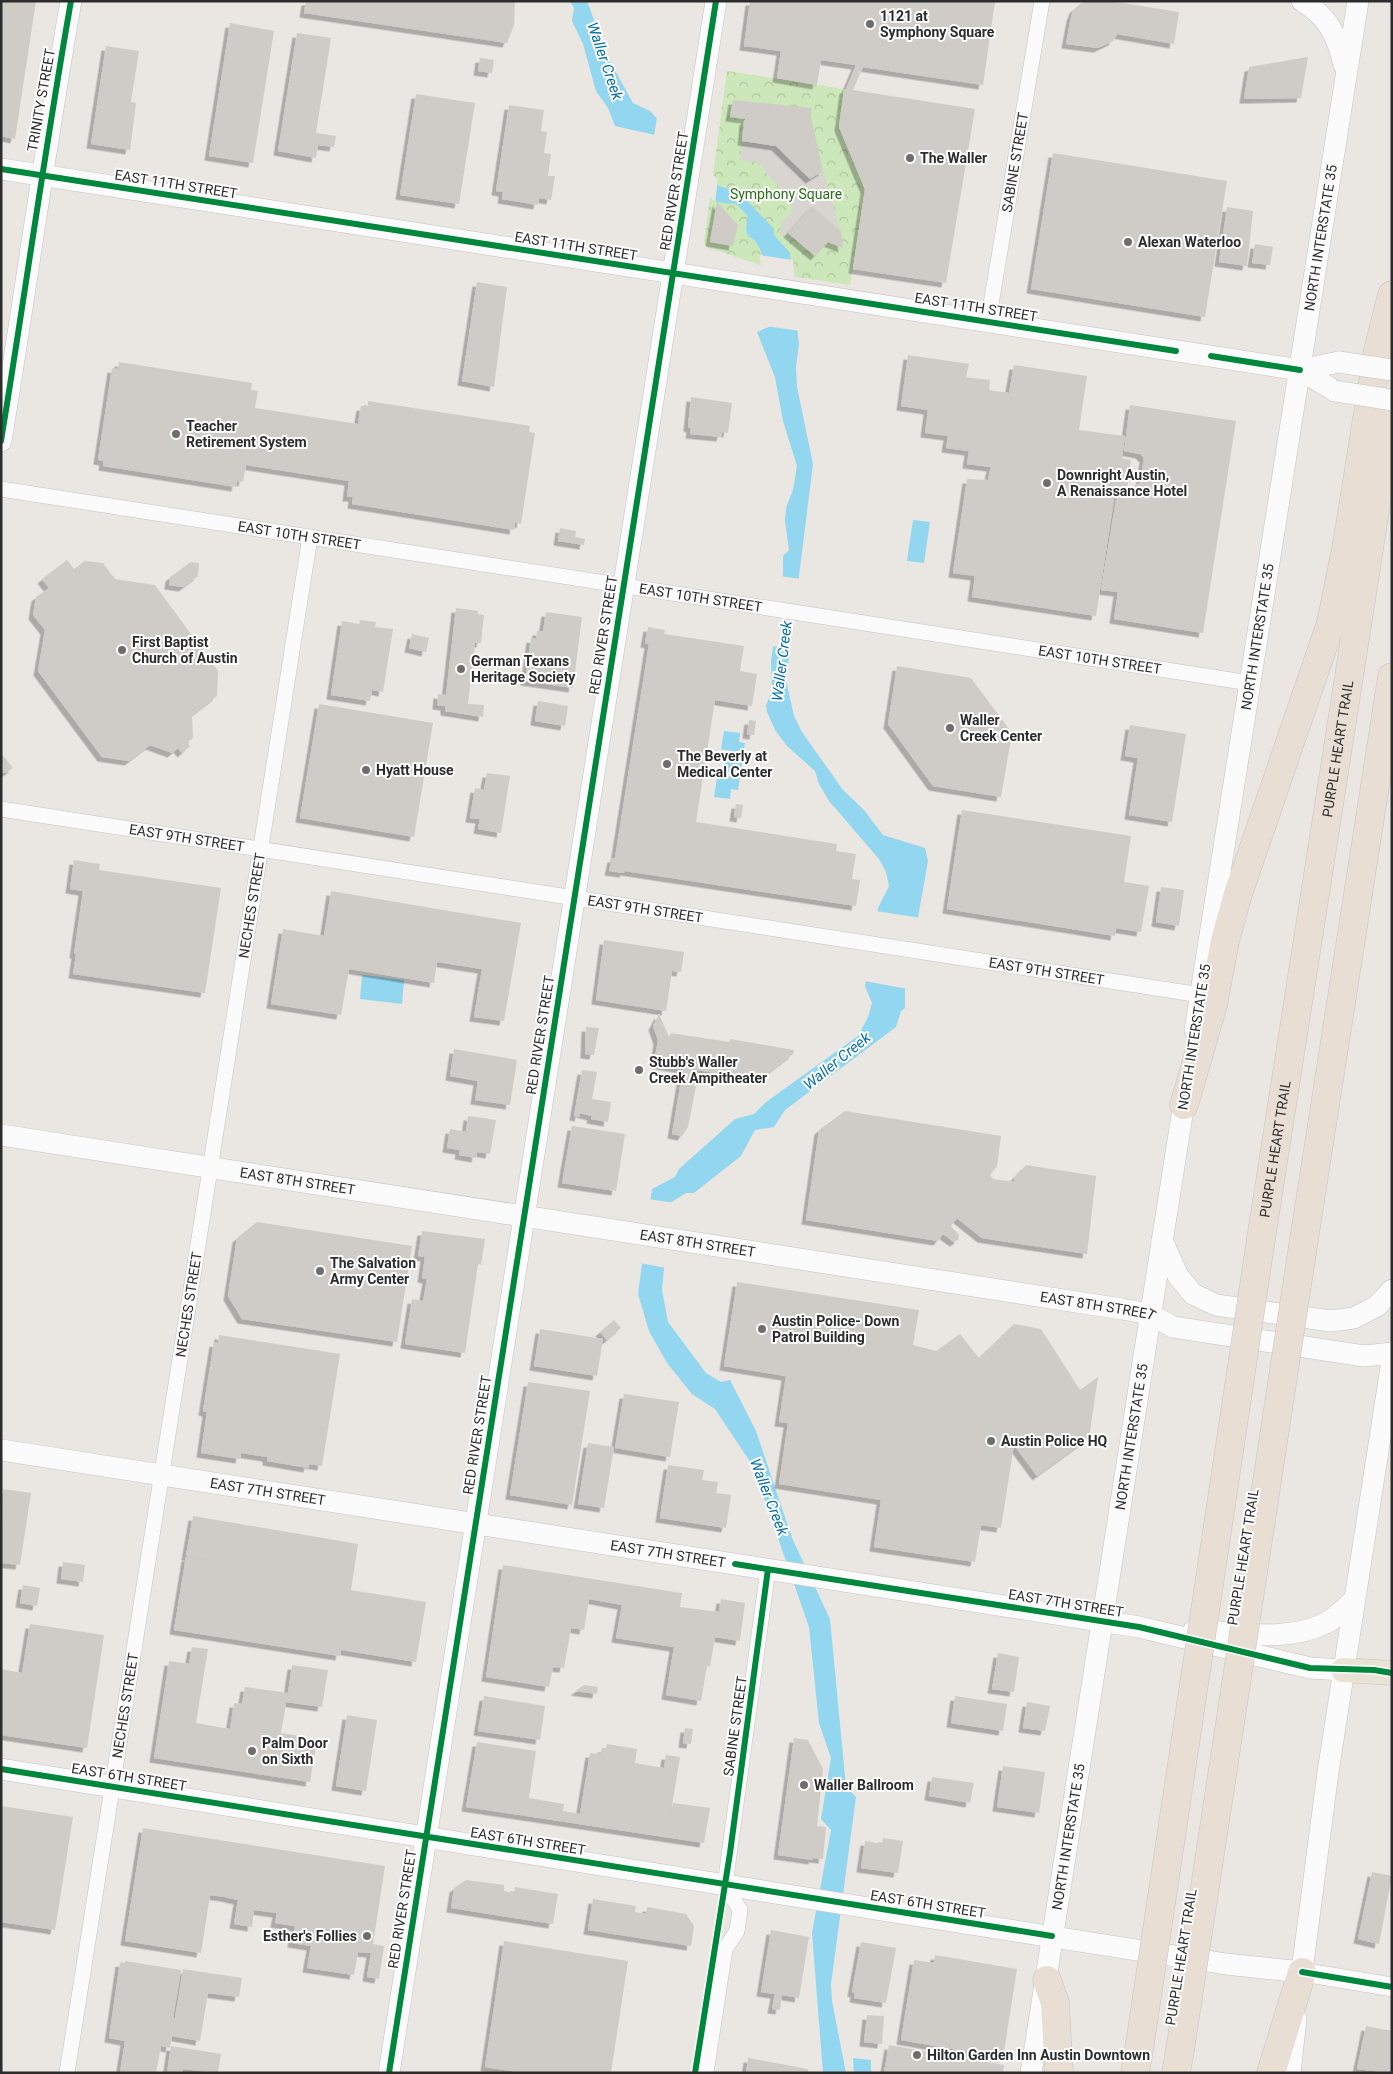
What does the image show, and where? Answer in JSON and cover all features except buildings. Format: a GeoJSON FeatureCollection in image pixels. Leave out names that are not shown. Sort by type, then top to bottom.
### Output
{"type":"FeatureCollection","features":[{"type":"Feature","properties":{"kind":"highway"},"geometry":{"type":"LineString","coordinates":[[1184,1105],[1213,1005],[1225,941],[1238,894],[1331,623],[1348,544],[1378,350],[1392,295]]}},
{"type":"Feature","properties":{"kind":"highway","name":"PURPLE HEART TRAIL"},"geometry":{"type":"LineString","coordinates":[[1136,2073],[1261,1240],[1392,401]]}},
{"type":"Feature","properties":{"kind":"highway","name":"PURPLE HEART TRAIL"},"geometry":{"type":"LineString","coordinates":[[1178,2061],[1392,677]]}},
{"type":"Feature","properties":{"kind":"highway"},"geometry":{"type":"LineString","coordinates":[[1271,2073],[1302,1972]]}},
{"type":"Feature","properties":{"kind":"highway"},"geometry":{"type":"LineString","coordinates":[[1047,1980],[1055,2003],[1059,2073]]}},
{"type":"Feature","properties":{"kind":"main road","name":"TRINITY STREET"},"geometry":{"type":"LineString","coordinates":[[1,441],[71,1]]}},
{"type":"Feature","properties":{"kind":"main road","name":"RED RIVER STREET"},"geometry":{"type":"LineString","coordinates":[[388,2073],[716,1]]}},
{"type":"Feature","properties":{"kind":"main road"},"geometry":{"type":"LineString","coordinates":[[1302,1],[1312,7],[1327,22],[1338,40],[1346,76]]}},
{"type":"Feature","properties":{"kind":"main road","name":"NORTH INTERSTATE 35"},"geometry":{"type":"LineString","coordinates":[[1031,2073],[1358,1]]}},
{"type":"Feature","properties":{"kind":"main road","name":"EAST 11TH STREET"},"geometry":{"type":"LineString","coordinates":[[1,170],[1300,370],[1339,362],[1392,370]]}},
{"type":"Feature","properties":{"kind":"main road","name":"EAST 11TH STREET"},"geometry":{"type":"LineString","coordinates":[[1300,370],[1334,391],[1392,401]]}},
{"type":"Feature","properties":{"kind":"main road","name":"EAST 8TH STREET"},"geometry":{"type":"LineString","coordinates":[[1,1135],[1150,1314],[1173,1327],[1364,1356],[1392,1353]]}},
{"type":"Feature","properties":{"kind":"main road"},"geometry":{"type":"LineString","coordinates":[[1162,1240],[1178,1276],[1193,1294],[1216,1305],[1331,1321],[1354,1318],[1377,1306],[1392,1290]]}},
{"type":"Feature","properties":{"kind":"main road"},"geometry":{"type":"LineString","coordinates":[[1290,2073],[1343,1670],[1392,1361]]}},
{"type":"Feature","properties":{"kind":"main road","name":"EAST 7TH STREET"},"geometry":{"type":"LineString","coordinates":[[1,1450],[1139,1627],[1310,1668],[1392,1673]]}},
{"type":"Feature","properties":{"kind":"main road"},"geometry":{"type":"LineString","coordinates":[[1139,1627],[1265,1634],[1290,1632],[1311,1628],[1330,1620],[1354,1600]]}},
{"type":"Feature","properties":{"kind":"main road","name":"EAST 6TH STREET"},"geometry":{"type":"LineString","coordinates":[[1,1769],[1226,1964],[1302,1972]]}},
{"type":"Feature","properties":{"kind":"street","name":"SABINE STREET"},"geometry":{"type":"LineString","coordinates":[[988,322],[1042,1]]}},
{"type":"Feature","properties":{"kind":"street","name":"EAST 10TH STREET"},"geometry":{"type":"LineString","coordinates":[[1,488],[1250,683]]}},
{"type":"Feature","properties":{"kind":"street","name":"NECHES STREET"},"geometry":{"type":"LineString","coordinates":[[67,2073],[310,537]]}},
{"type":"Feature","properties":{"kind":"street","name":"EAST 9TH STREET"},"geometry":{"type":"LineString","coordinates":[[1,809],[1201,995]]}},
{"type":"Feature","properties":{"kind":"street","name":"SABINE STREET"},"geometry":{"type":"LineString","coordinates":[[725,1885],[768,1569]]}},
{"type":"Feature","properties":{"kind":"street"},"geometry":{"type":"LineString","coordinates":[[706,2073],[725,1948],[736,1931],[740,1910],[725,1885]]}},
{"type":"Feature","properties":{"kind":"street","name":"EAST 6TH STREET"},"geometry":{"type":"LineString","coordinates":[[1302,1972],[1392,1987]]}},
{"type":"Feature","properties":{"kind":"green space","name":"Symphony Square"},"geometry":{"type":"Polygon","coordinates":[[[727,71],[844,89],[839,127],[865,189],[850,285],[796,277],[707,247],[704,242],[727,71]]]}},
{"type":"Feature","properties":{"kind":"shaded area"},"geometry":{"type":"Polygon","coordinates":[[[742,141],[776,146],[810,179],[823,171],[841,231],[812,206],[784,238],[780,233],[780,227],[782,226],[781,222],[792,212],[791,200],[757,162],[740,160],[742,141]]]}},
{"type":"Feature","properties":{"kind":"water","name":"Waller Creek"},"geometry":{"type":"Polygon","coordinates":[[[570,1],[587,1],[607,56],[633,103],[650,111],[719,186],[739,192],[774,229],[774,235],[790,253],[799,345],[796,366],[797,387],[813,464],[786,680],[794,716],[802,732],[843,790],[864,810],[883,835],[925,848],[928,861],[905,991],[905,1008],[901,1011],[896,1027],[785,1110],[774,1127],[755,1130],[741,1156],[694,1193],[686,1193],[670,1203],[662,1290],[668,1322],[706,1373],[721,1382],[730,1380],[756,1431],[792,1538],[830,1619],[846,1787],[856,1797],[831,1984],[832,2001],[846,2073],[823,2073],[812,1933],[831,1830],[821,1819],[831,1758],[819,1723],[809,1627],[753,1466],[715,1409],[692,1394],[667,1363],[649,1331],[638,1294],[652,1189],[675,1177],[679,1169],[735,1119],[754,1114],[766,1102],[858,1036],[868,1017],[872,1003],[865,986],[878,908],[889,886],[886,872],[879,859],[829,801],[819,784],[815,771],[787,746],[775,730],[767,712],[766,706],[772,690],[771,661],[783,574],[783,556],[789,550],[785,521],[786,508],[793,490],[797,466],[783,421],[775,377],[757,332],[771,326],[768,286],[763,256],[757,244],[747,234],[746,224],[748,216],[736,204],[717,202],[655,135],[615,126],[608,108],[596,91],[583,44],[572,21],[574,8],[570,1]]]}},
{"type":"Feature","properties":{"kind":"water"},"geometry":{"type":"Polygon","coordinates":[[[913,520],[930,522],[924,563],[907,561],[913,520]]]}},
{"type":"Feature","properties":{"kind":"water"},"geometry":{"type":"Polygon","coordinates":[[[724,731],[740,733],[739,742],[745,743],[738,790],[731,789],[730,799],[714,797],[717,778],[727,779],[730,776],[729,772],[723,771],[725,757],[731,758],[733,754],[731,751],[721,749],[724,731]]]}},
{"type":"Feature","properties":{"kind":"water"},"geometry":{"type":"Polygon","coordinates":[[[362,976],[404,980],[402,1004],[360,999],[362,976]]]}},
{"type":"Feature","properties":{"kind":"water"},"geometry":{"type":"Polygon","coordinates":[[[853,2058],[871,2060],[871,2073],[854,2073],[853,2058]]]}},
{"type":"Feature","properties":{"kind":"pier"},"geometry":{"type":"Polygon","coordinates":[[[657,117],[718,180],[715,202],[654,136],[657,117]]]}},
{"type":"Feature","properties":{"kind":"pier"},"geometry":{"type":"Polygon","coordinates":[[[759,255],[793,260],[800,331],[766,326],[768,325],[767,294],[759,255]]]}},
{"type":"Feature","properties":{"kind":"pier"},"geometry":{"type":"Polygon","coordinates":[[[780,576],[801,579],[793,650],[772,646],[780,576]]]}},
{"type":"Feature","properties":{"kind":"pier"},"geometry":{"type":"Polygon","coordinates":[[[876,911],[921,918],[908,989],[864,981],[876,911]]]}},
{"type":"Feature","properties":{"kind":"pier"},"geometry":{"type":"Polygon","coordinates":[[[648,1199],[675,1203],[673,1205],[666,1268],[640,1263],[648,1199]]]}},
{"type":"Feature","properties":{"kind":"cycle path"},"geometry":{"type":"LineString","coordinates":[[1,441],[71,1]]}},
{"type":"Feature","properties":{"kind":"cycle path"},"geometry":{"type":"LineString","coordinates":[[389,2073],[716,1]]}},
{"type":"Feature","properties":{"kind":"cycle path"},"geometry":{"type":"LineString","coordinates":[[1,169],[1176,351]]}},
{"type":"Feature","properties":{"kind":"cycle path"},"geometry":{"type":"LineString","coordinates":[[1211,356],[1300,370]]}},
{"type":"Feature","properties":{"kind":"cycle path"},"geometry":{"type":"LineString","coordinates":[[735,1564],[1139,1627],[1310,1668],[1374,1670],[1392,1673]]}},
{"type":"Feature","properties":{"kind":"cycle path"},"geometry":{"type":"LineString","coordinates":[[695,2073],[730,1853],[768,1569]]}},
{"type":"Feature","properties":{"kind":"cycle path"},"geometry":{"type":"LineString","coordinates":[[1,1769],[1052,1936]]}},
{"type":"Feature","properties":{"kind":"cycle path"},"geometry":{"type":"LineString","coordinates":[[1302,1972],[1392,1987]]}},
{"type":"Feature","properties":{"kind":"place","name":"1121 at Symphony Square"},"geometry":{"type":"Point","coordinates":[870,24]}},
{"type":"Feature","properties":{"kind":"place","name":"The Waller"},"geometry":{"type":"Point","coordinates":[910,158]}},
{"type":"Feature","properties":{"kind":"place","name":"Alexan Waterloo"},"geometry":{"type":"Point","coordinates":[1128,242]}},
{"type":"Feature","properties":{"kind":"place","name":"Teacher Retirement System"},"geometry":{"type":"Point","coordinates":[176,434]}},
{"type":"Feature","properties":{"kind":"place","name":"Downright Austin, A Renaissance Hotel"},"geometry":{"type":"Point","coordinates":[1047,483]}},
{"type":"Feature","properties":{"kind":"place","name":"First Baptist Church of Austin"},"geometry":{"type":"Point","coordinates":[122,650]}},
{"type":"Feature","properties":{"kind":"place","name":"German Texans Heritage Society"},"geometry":{"type":"Point","coordinates":[461,669]}},
{"type":"Feature","properties":{"kind":"place","name":"Waller Creek Center"},"geometry":{"type":"Point","coordinates":[950,728]}},
{"type":"Feature","properties":{"kind":"place","name":"The Beverly at Medical Center"},"geometry":{"type":"Point","coordinates":[667,764]}},
{"type":"Feature","properties":{"kind":"place","name":"Hyatt House"},"geometry":{"type":"Point","coordinates":[366,770]}},
{"type":"Feature","properties":{"kind":"place","name":"Stubb's Waller Creek Ampitheater"},"geometry":{"type":"Point","coordinates":[639,1070]}},
{"type":"Feature","properties":{"kind":"place","name":"The Salvation Army Center"},"geometry":{"type":"Point","coordinates":[320,1271]}},
{"type":"Feature","properties":{"kind":"place","name":"Austin Police- Down Patrol Building"},"geometry":{"type":"Point","coordinates":[762,1329]}},
{"type":"Feature","properties":{"kind":"place","name":"Austin Police HQ"},"geometry":{"type":"Point","coordinates":[991,1441]}},
{"type":"Feature","properties":{"kind":"place","name":"Palm Door on Sixth"},"geometry":{"type":"Point","coordinates":[252,1751]}},
{"type":"Feature","properties":{"kind":"place","name":"Waller Ballroom"},"geometry":{"type":"Point","coordinates":[804,1785]}},
{"type":"Feature","properties":{"kind":"place","name":"Esther's Follies"},"geometry":{"type":"Point","coordinates":[367,1936]}},
{"type":"Feature","properties":{"kind":"place","name":"Hilton Garden Inn Austin Downtown"},"geometry":{"type":"Point","coordinates":[917,2055]}}]}
